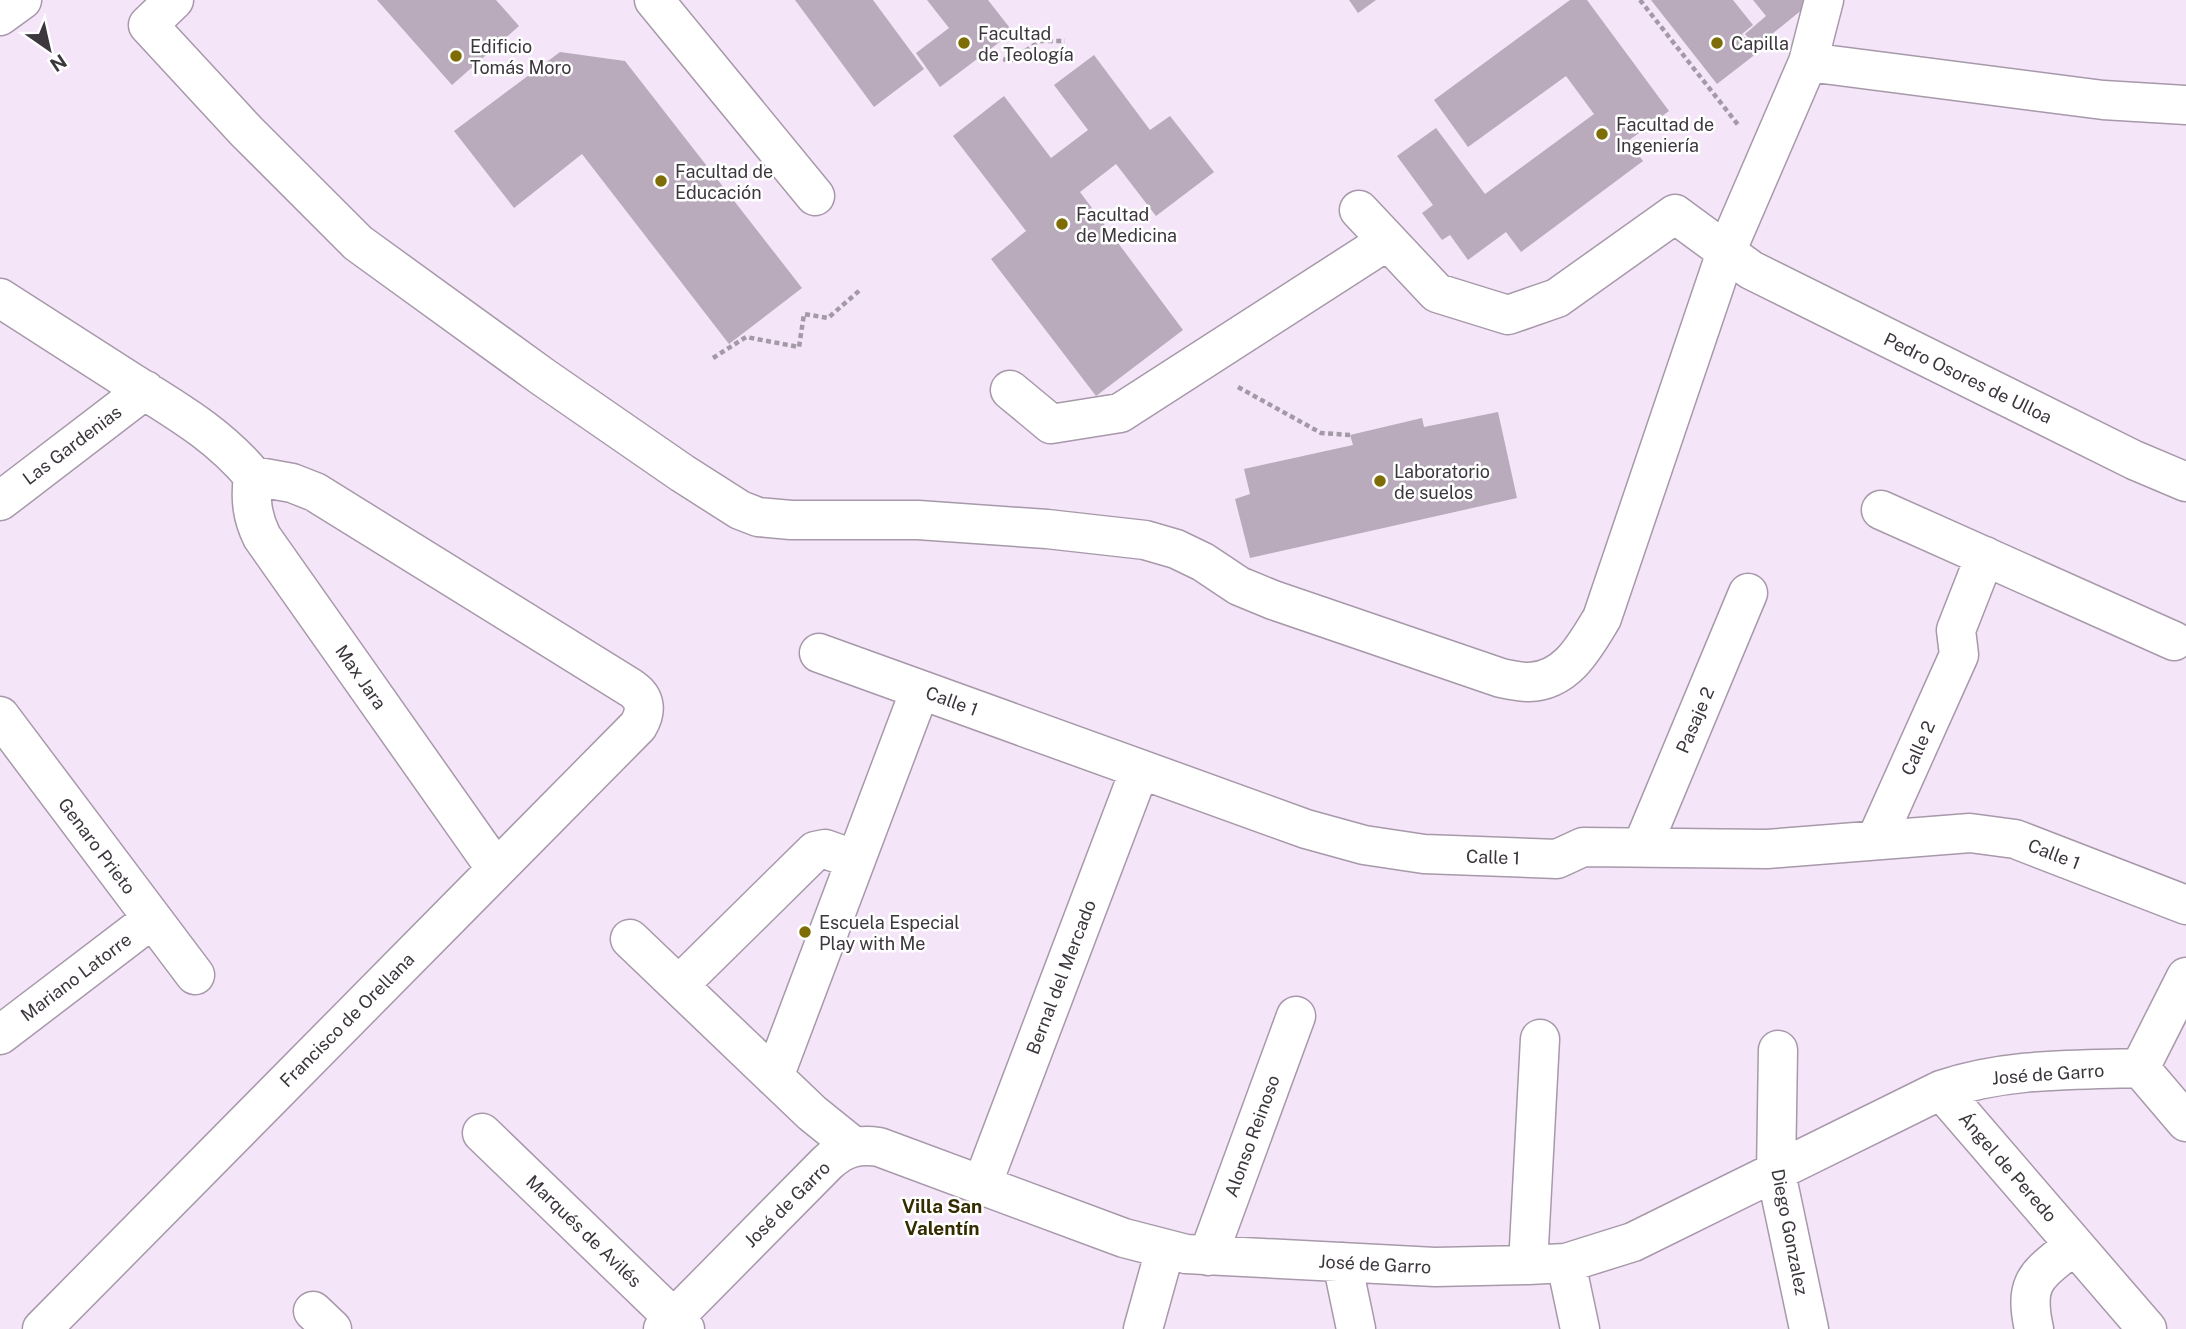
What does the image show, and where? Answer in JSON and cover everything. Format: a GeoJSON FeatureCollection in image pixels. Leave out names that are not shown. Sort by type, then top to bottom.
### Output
{"type":"FeatureCollection","features":[{"type":"Feature","properties":{"kind":"street"},"geometry":{"type":"LineString","coordinates":[[0,16],[22,0]]}},
{"type":"Feature","properties":{"kind":"street"},"geometry":{"type":"LineString","coordinates":[[174,0],[148,25],[327,214],[385,265],[682,473],[740,510],[758,517],[791,520],[918,520],[1047,529],[1145,540],[1176,549],[1203,562],[1239,586],[1273,600],[1501,678],[1530,682],[1553,677],[1568,667],[1586,645],[1602,618],[1739,261],[1767,160],[1808,62],[1824,0]]}},
{"type":"Feature","properties":{"kind":"street"},"geometry":{"type":"LineString","coordinates":[[654,0],[815,196]]}},
{"type":"Feature","properties":{"kind":"street"},"geometry":{"type":"LineString","coordinates":[[1808,62],[2103,100],[2186,105]]}},
{"type":"Feature","properties":{"kind":"street"},"geometry":{"type":"LineString","coordinates":[[1010,390],[1051,424],[1119,412],[1387,241],[1359,210]]}},
{"type":"Feature","properties":{"kind":"street","name":"Pedro Osores de Ulloa"},"geometry":{"type":"LineString","coordinates":[[1387,241],[1437,293],[1508,315],[1557,298],[1675,214],[1739,261],[2134,460],[2186,482]]}},
{"type":"Feature","properties":{"kind":"street"},"geometry":{"type":"LineString","coordinates":[[0,298],[215,436],[253,477]]}},
{"type":"Feature","properties":{"kind":"street","name":"Las Gardenias"},"geometry":{"type":"LineString","coordinates":[[0,500],[145,390]]}},
{"type":"Feature","properties":{"kind":"street","name":"Francisco de Orellana"},"geometry":{"type":"LineString","coordinates":[[42,1329],[638,726],[643,717],[645,708],[638,692],[315,492],[292,482],[253,477]]}},
{"type":"Feature","properties":{"kind":"street","name":"Max Jara"},"geometry":{"type":"LineString","coordinates":[[253,477],[250,494],[252,512],[262,537],[496,869]]}},
{"type":"Feature","properties":{"kind":"street"},"geometry":{"type":"LineString","coordinates":[[1881,510],[2174,641]]}},
{"type":"Feature","properties":{"kind":"street","name":"Calle 2"},"geometry":{"type":"LineString","coordinates":[[1876,840],[1959,655],[1956,629],[1985,556]]}},
{"type":"Feature","properties":{"kind":"street","name":"Pasaje 2"},"geometry":{"type":"LineString","coordinates":[[1642,847],[1748,593]]}},
{"type":"Feature","properties":{"kind":"street","name":"Calle 1"},"geometry":{"type":"LineString","coordinates":[[818,653],[1325,835],[1394,851],[1424,855],[1557,859],[1583,847],[1767,849],[1970,833],[2015,839],[2186,905]]}},
{"type":"Feature","properties":{"kind":"street"},"geometry":{"type":"LineString","coordinates":[[774,1077],[920,690]]}},
{"type":"Feature","properties":{"kind":"street","name":"Genaro Prieto"},"geometry":{"type":"LineString","coordinates":[[0,716],[194,975]]}},
{"type":"Feature","properties":{"kind":"street","name":"Bernal del Mercado"},"geometry":{"type":"LineString","coordinates":[[982,1185],[1140,769]]}},
{"type":"Feature","properties":{"kind":"street"},"geometry":{"type":"LineString","coordinates":[[679,985],[815,851],[820,848],[831,850],[856,860]]}},
{"type":"Feature","properties":{"kind":"street","name":"Mariano Latorre"},"geometry":{"type":"LineString","coordinates":[[0,1035],[152,919]]}},
{"type":"Feature","properties":{"kind":"street"},"geometry":{"type":"LineString","coordinates":[[630,939],[832,1131],[853,1146]]}},
{"type":"Feature","properties":{"kind":"street"},"geometry":{"type":"LineString","coordinates":[[2186,977],[2140,1069],[2186,1122]]}},
{"type":"Feature","properties":{"kind":"street","name":"Alonso Reinoso"},"geometry":{"type":"LineString","coordinates":[[1208,1256],[1296,1016]]}},
{"type":"Feature","properties":{"kind":"street"},"geometry":{"type":"LineString","coordinates":[[1528,1265],[1540,1039]]}},
{"type":"Feature","properties":{"kind":"street","name":"Diego Gonzalez"},"geometry":{"type":"LineString","coordinates":[[1778,1050],[1776,1173],[1809,1329]]}},
{"type":"Feature","properties":{"kind":"street","name":"José de Garro"},"geometry":{"type":"LineString","coordinates":[[674,1325],[827,1163],[838,1153],[853,1146],[879,1147],[1124,1238],[1164,1250],[1208,1256],[1434,1267],[1528,1265],[1566,1262],[1633,1241],[1941,1090],[1964,1082],[2011,1073],[2140,1069]]}},
{"type":"Feature","properties":{"kind":"street","name":"Ángel de Peredo"},"geometry":{"type":"LineString","coordinates":[[1941,1090],[2147,1329]]}},
{"type":"Feature","properties":{"kind":"street","name":"Marqués de Avilés"},"geometry":{"type":"LineString","coordinates":[[482,1133],[674,1325]]}},
{"type":"Feature","properties":{"kind":"street"},"geometry":{"type":"LineString","coordinates":[[2034,1329],[2029,1298],[2031,1287],[2044,1270],[2074,1245]]}},
{"type":"Feature","properties":{"kind":"street"},"geometry":{"type":"LineString","coordinates":[[1143,1329],[1164,1250]]}},
{"type":"Feature","properties":{"kind":"street"},"geometry":{"type":"LineString","coordinates":[[1342,1262],[1356,1329]]}},
{"type":"Feature","properties":{"kind":"street"},"geometry":{"type":"LineString","coordinates":[[1566,1262],[1580,1329]]}},
{"type":"Feature","properties":{"kind":"path"},"geometry":{"type":"LineString","coordinates":[[1640,0],[1767,160]]}},
{"type":"Feature","properties":{"kind":"path"},"geometry":{"type":"LineString","coordinates":[[995,57],[1011,61],[1040,41],[1065,41]]}},
{"type":"Feature","properties":{"kind":"path"},"geometry":{"type":"LineString","coordinates":[[713,358],[746,337],[799,347],[804,314],[828,318],[860,290]]}},
{"type":"Feature","properties":{"kind":"path"},"geometry":{"type":"LineString","coordinates":[[1238,387],[1321,433],[1350,435]]}},
{"type":"Feature","properties":{"kind":"building","name":"Edificio Tomás Moro"},"geometry":{"type":"Polygon","coordinates":[[[377,0],[496,0],[519,26],[452,85],[377,0]]]}},
{"type":"Feature","properties":{"kind":"building"},"geometry":{"type":"Polygon","coordinates":[[[795,0],[873,0],[924,69],[874,107],[795,0]]]}},
{"type":"Feature","properties":{"kind":"building","name":"Facultad de Teología"},"geometry":{"type":"Polygon","coordinates":[[[927,0],[988,0],[1013,32],[940,87],[916,53],[949,28],[927,0]]]}},
{"type":"Feature","properties":{"kind":"building"},"geometry":{"type":"Polygon","coordinates":[[[1349,0],[1376,0],[1358,13],[1349,0]]]}},
{"type":"Feature","properties":{"kind":"building","name":"Facultad de Ingeniería"},"geometry":{"type":"Polygon","coordinates":[[[1570,0],[1587,0],[1669,111],[1628,141],[1643,161],[1521,252],[1506,232],[1468,260],[1450,235],[1442,240],[1422,213],[1433,205],[1397,156],[1436,128],[1485,194],[1594,114],[1566,76],[1468,147],[1434,100],[1570,0]]]}},
{"type":"Feature","properties":{"kind":"building","name":"Capilla"},"geometry":{"type":"Polygon","coordinates":[[[1651,0],[1733,0],[1753,25],[1742,34],[1757,53],[1717,84],[1651,0]]]}},
{"type":"Feature","properties":{"kind":"building"},"geometry":{"type":"Polygon","coordinates":[[[1753,0],[1814,0],[1756,47],[1745,34],[1766,16],[1753,0]]]}},
{"type":"Feature","properties":{"kind":"building","name":"Facultad de Educación"},"geometry":{"type":"Polygon","coordinates":[[[560,52],[625,61],[802,288],[729,344],[582,154],[514,208],[454,131],[560,52]]]}},
{"type":"Feature","properties":{"kind":"building","name":"Facultad de Medicina"},"geometry":{"type":"Polygon","coordinates":[[[1094,55],[1150,130],[1170,116],[1214,172],[1156,216],[1116,164],[1080,192],[1183,330],[1096,396],[991,259],[1026,231],[953,136],[1004,96],[1051,158],[1088,130],[1054,85],[1094,55]]]}},
{"type":"Feature","properties":{"kind":"building","name":"Laboratorio de suelos"},"geometry":{"type":"Polygon","coordinates":[[[1498,412],[1517,498],[1250,558],[1235,499],[1250,494],[1244,469],[1353,445],[1350,435],[1422,418],[1424,427],[1498,412]]]}},
{"type":"Feature","properties":{"kind":"place","name":"Facultad de Teología"},"geometry":{"type":"Point","coordinates":[964,43]}},
{"type":"Feature","properties":{"kind":"place","name":"Capilla"},"geometry":{"type":"Point","coordinates":[1717,43]}},
{"type":"Feature","properties":{"kind":"place","name":"Edificio Tomás Moro"},"geometry":{"type":"Point","coordinates":[456,56]}},
{"type":"Feature","properties":{"kind":"place","name":"Facultad de Ingeniería"},"geometry":{"type":"Point","coordinates":[1602,134]}},
{"type":"Feature","properties":{"kind":"place","name":"Facultad de Educación"},"geometry":{"type":"Point","coordinates":[661,181]}},
{"type":"Feature","properties":{"kind":"place","name":"Facultad de Medicina"},"geometry":{"type":"Point","coordinates":[1062,224]}},
{"type":"Feature","properties":{"kind":"place","name":"Laboratorio de suelos"},"geometry":{"type":"Point","coordinates":[1380,481]}},
{"type":"Feature","properties":{"kind":"place","name":"Escuela Especial Play with Me"},"geometry":{"type":"Point","coordinates":[805,932]}},
{"type":"Feature","properties":{"kind":"district","name":"Villa San Valentín"},"geometry":{"type":"Point","coordinates":[942,1217]}}]}
